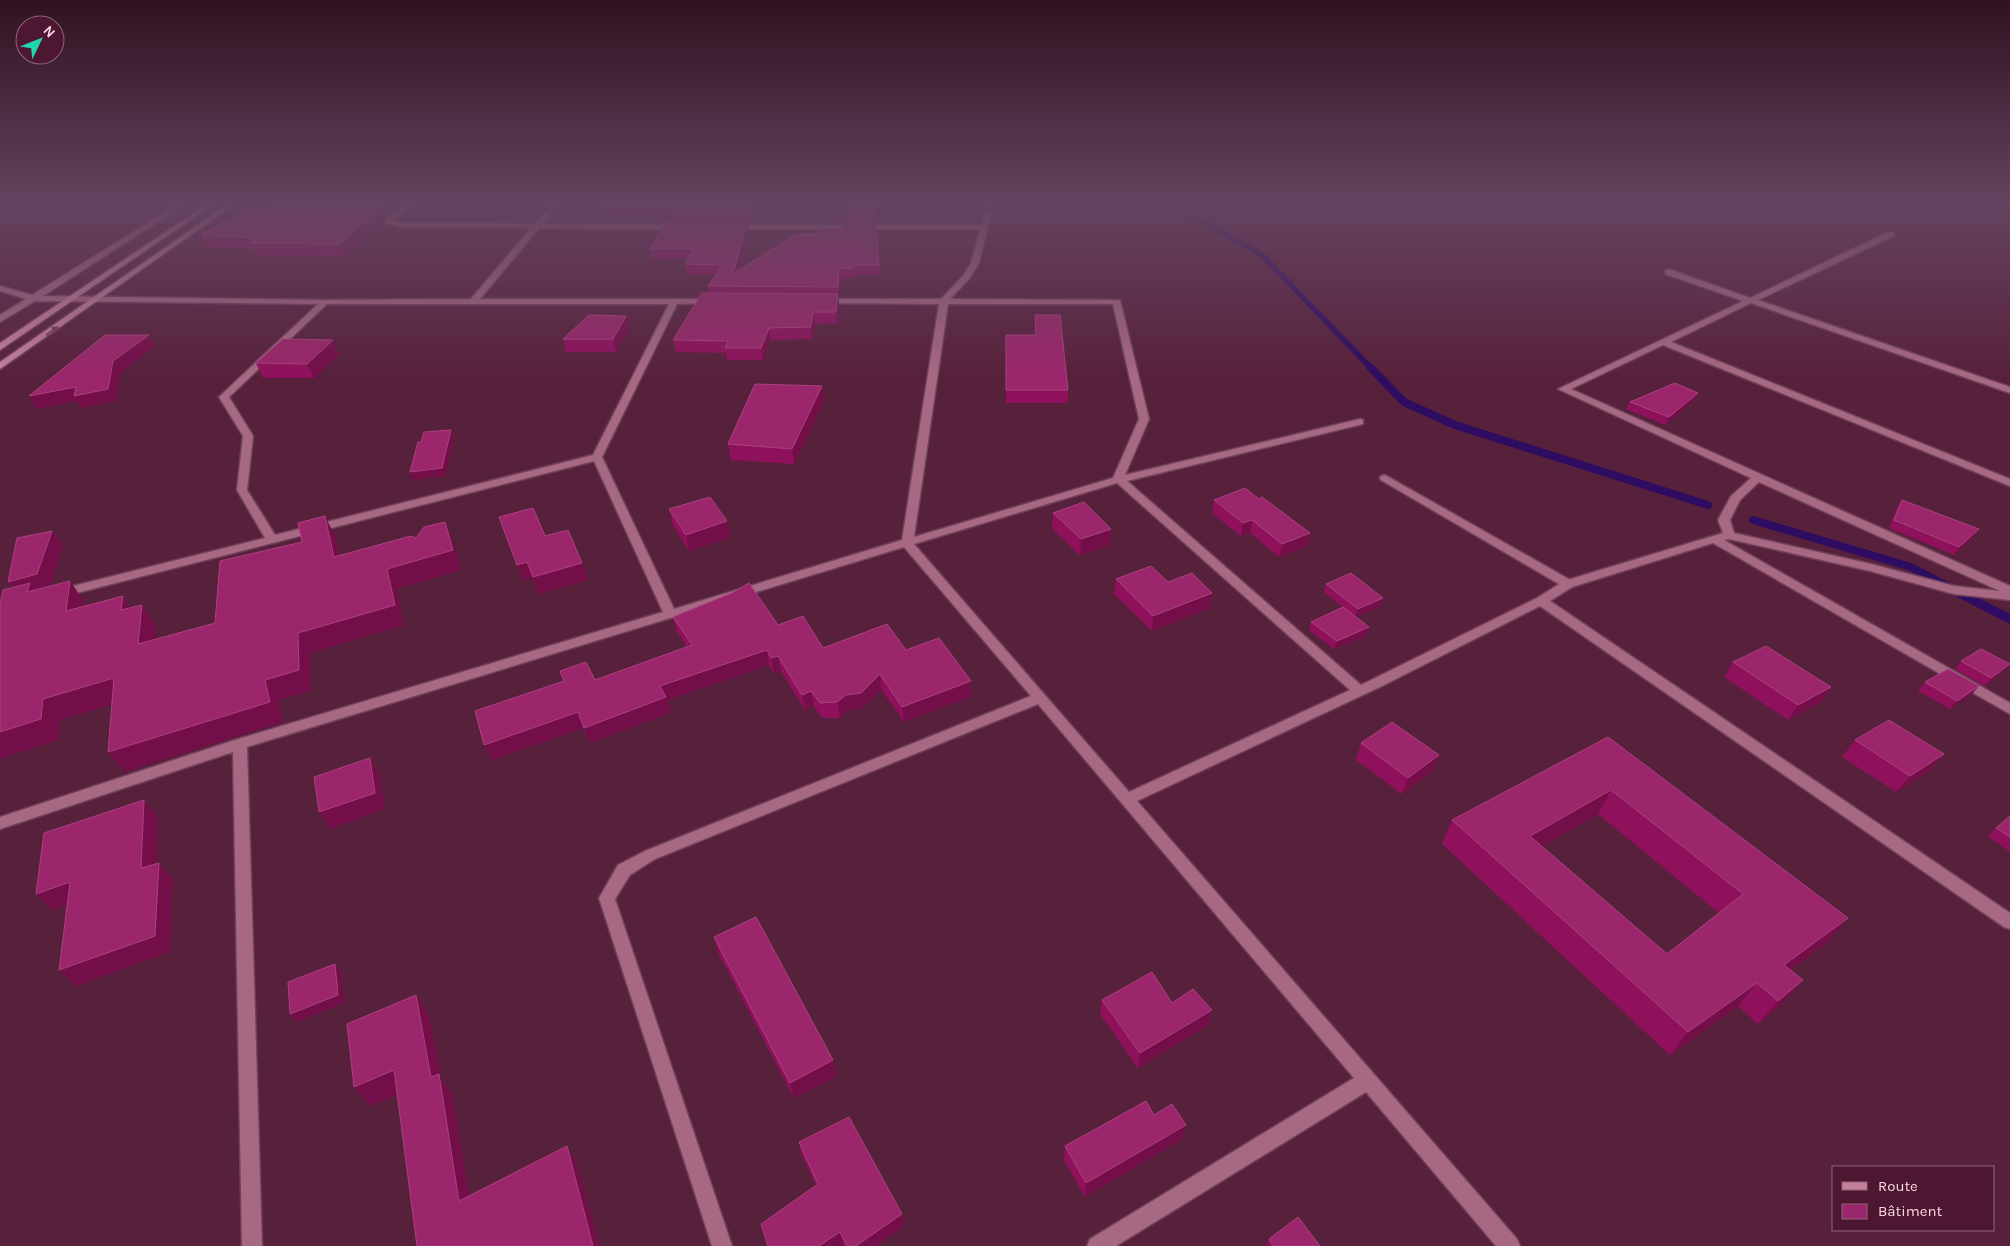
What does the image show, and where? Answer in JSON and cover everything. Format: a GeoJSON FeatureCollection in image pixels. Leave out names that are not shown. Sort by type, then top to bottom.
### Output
{"type":"FeatureCollection","features":[{"type":"Feature","properties":{"kind":"main road"},"geometry":{"type":"LineString","coordinates":[[0,347],[130,260]]}},
{"type":"Feature","properties":{"kind":"main road"},"geometry":{"type":"LineString","coordinates":[[0,366],[153,260]]}},
{"type":"Feature","properties":{"kind":"main road"},"geometry":{"type":"LineString","coordinates":[[0,370],[12,358]]}},
{"type":"Feature","properties":{"kind":"street"},"geometry":{"type":"LineString","coordinates":[[0,319],[93,260]]}},
{"type":"Feature","properties":{"kind":"street"},"geometry":{"type":"LineString","coordinates":[[475,300],[507,260]]}},
{"type":"Feature","properties":{"kind":"street"},"geometry":{"type":"LineString","coordinates":[[976,260],[966,278],[944,301],[907,542],[1510,1246]]}},
{"type":"Feature","properties":{"kind":"street"},"geometry":{"type":"LineString","coordinates":[[1836,260],[1563,389],[2010,591]]}},
{"type":"Feature","properties":{"kind":"street"},"geometry":{"type":"LineString","coordinates":[[1668,272],[2010,390]]}},
{"type":"Feature","properties":{"kind":"street"},"geometry":{"type":"LineString","coordinates":[[0,288],[32,298],[325,302],[475,300],[722,301]]}},
{"type":"Feature","properties":{"kind":"street"},"geometry":{"type":"LineString","coordinates":[[47,597],[597,457],[674,301]]}},
{"type":"Feature","properties":{"kind":"street"},"geometry":{"type":"LineString","coordinates":[[809,301],[1117,302],[1144,419],[1118,479]]}},
{"type":"Feature","properties":{"kind":"street"},"geometry":{"type":"LineString","coordinates":[[272,540],[242,490],[248,436],[224,396],[325,302]]}},
{"type":"Feature","properties":{"kind":"street"},"geometry":{"type":"LineString","coordinates":[[1664,342],[2010,483]]}},
{"type":"Feature","properties":{"kind":"street"},"geometry":{"type":"LineString","coordinates":[[0,823],[240,744],[1118,479],[1360,422]]}},
{"type":"Feature","properties":{"kind":"street"},"geometry":{"type":"LineString","coordinates":[[597,457],[670,614]]}},
{"type":"Feature","properties":{"kind":"street"},"geometry":{"type":"LineString","coordinates":[[1729,535],[1724,520],[1735,498],[1758,477]]}},
{"type":"Feature","properties":{"kind":"street"},"geometry":{"type":"LineString","coordinates":[[1385,478],[1568,584]]}},
{"type":"Feature","properties":{"kind":"street"},"geometry":{"type":"LineString","coordinates":[[1118,479],[1360,691]]}},
{"type":"Feature","properties":{"kind":"street"},"geometry":{"type":"LineString","coordinates":[[1127,799],[1360,691],[1541,601],[1568,584],[1729,535],[1871,568],[1954,590],[2010,596]]}},
{"type":"Feature","properties":{"kind":"street"},"geometry":{"type":"LineString","coordinates":[[1714,540],[2010,709]]}},
{"type":"Feature","properties":{"kind":"street"},"geometry":{"type":"LineString","coordinates":[[1541,601],[2010,922]]}},
{"type":"Feature","properties":{"kind":"street"},"geometry":{"type":"LineString","coordinates":[[722,1246],[607,898],[624,870],[650,855],[1040,698]]}},
{"type":"Feature","properties":{"kind":"street"},"geometry":{"type":"LineString","coordinates":[[240,744],[252,1246]]}},
{"type":"Feature","properties":{"kind":"street"},"geometry":{"type":"LineString","coordinates":[[1096,1246],[1368,1080]]}},
{"type":"Feature","properties":{"kind":"building"},"geometry":{"type":"Polygon","coordinates":[[[687,260],[737,260],[733,274],[755,260],[879,260],[879,265],[854,265],[853,268],[839,269],[838,287],[708,286],[723,265],[685,264],[687,260]]]}},
{"type":"Feature","properties":{"kind":"building"},"geometry":{"type":"Polygon","coordinates":[[[702,293],[838,294],[836,312],[813,312],[811,327],[769,328],[761,348],[725,348],[728,341],[673,340],[702,293]]]}},
{"type":"Feature","properties":{"kind":"building"},"geometry":{"type":"Polygon","coordinates":[[[589,315],[626,316],[613,339],[563,339],[589,315]]]}},
{"type":"Feature","properties":{"kind":"building"},"geometry":{"type":"Polygon","coordinates":[[[1035,315],[1060,315],[1068,390],[1006,390],[1006,335],[1036,335],[1035,315]]]}},
{"type":"Feature","properties":{"kind":"building"},"geometry":{"type":"Polygon","coordinates":[[[105,335],[149,335],[113,361],[108,389],[74,396],[76,387],[29,396],[105,335]]]}},
{"type":"Feature","properties":{"kind":"building"},"geometry":{"type":"Polygon","coordinates":[[[283,339],[333,340],[307,364],[256,363],[283,339]]]}},
{"type":"Feature","properties":{"kind":"building"},"geometry":{"type":"Polygon","coordinates":[[[1675,383],[1698,393],[1669,417],[1630,402],[1675,383]]]}},
{"type":"Feature","properties":{"kind":"building"},"geometry":{"type":"Polygon","coordinates":[[[755,384],[822,386],[792,449],[728,444],[755,384]]]}},
{"type":"Feature","properties":{"kind":"building"},"geometry":{"type":"Polygon","coordinates":[[[451,430],[442,468],[410,472],[418,442],[421,442],[424,432],[451,430]]]}},
{"type":"Feature","properties":{"kind":"building"},"geometry":{"type":"Polygon","coordinates":[[[1245,488],[1259,499],[1262,497],[1310,533],[1282,544],[1252,520],[1243,523],[1214,500],[1245,488]]]}},
{"type":"Feature","properties":{"kind":"building"},"geometry":{"type":"Polygon","coordinates":[[[710,497],[727,521],[686,535],[669,509],[710,497]]]}},
{"type":"Feature","properties":{"kind":"building"},"geometry":{"type":"Polygon","coordinates":[[[1902,500],[1979,529],[1959,547],[1894,520],[1902,500]]]}},
{"type":"Feature","properties":{"kind":"building"},"geometry":{"type":"Polygon","coordinates":[[[1084,502],[1111,529],[1081,539],[1053,513],[1084,502]]]}},
{"type":"Feature","properties":{"kind":"building"},"geometry":{"type":"Polygon","coordinates":[[[533,508],[545,536],[568,530],[582,563],[533,577],[527,562],[517,565],[499,517],[533,508]]]}},
{"type":"Feature","properties":{"kind":"building"},"geometry":{"type":"Polygon","coordinates":[[[325,516],[334,557],[411,536],[416,538],[424,527],[445,522],[453,550],[387,569],[395,605],[298,633],[299,670],[265,680],[270,702],[108,752],[114,678],[43,699],[41,719],[0,732],[0,603],[3,590],[30,583],[27,592],[70,581],[66,611],[123,596],[121,610],[142,605],[138,644],[215,623],[220,561],[302,542],[298,523],[325,516]]]}},
{"type":"Feature","properties":{"kind":"building"},"geometry":{"type":"Polygon","coordinates":[[[52,531],[37,574],[8,582],[17,538],[52,531]]]}},
{"type":"Feature","properties":{"kind":"building"},"geometry":{"type":"Polygon","coordinates":[[[1151,566],[1168,582],[1192,573],[1212,593],[1153,616],[1116,579],[1151,566]]]}},
{"type":"Feature","properties":{"kind":"building"},"geometry":{"type":"Polygon","coordinates":[[[1351,573],[1383,598],[1358,609],[1326,584],[1351,573]]]}},
{"type":"Feature","properties":{"kind":"building"},"geometry":{"type":"Polygon","coordinates":[[[749,583],[778,625],[803,616],[823,648],[887,624],[906,650],[939,638],[971,681],[902,707],[880,674],[861,693],[846,695],[837,702],[820,703],[811,691],[802,695],[778,656],[771,658],[767,650],[660,686],[666,697],[584,728],[578,712],[484,745],[475,711],[564,681],[560,671],[586,662],[595,680],[692,645],[673,617],[732,593],[749,583]]]}},
{"type":"Feature","properties":{"kind":"building"},"geometry":{"type":"Polygon","coordinates":[[[1343,607],[1369,627],[1337,641],[1311,622],[1343,607]]]}},
{"type":"Feature","properties":{"kind":"building"},"geometry":{"type":"Polygon","coordinates":[[[1766,646],[1831,687],[1798,705],[1733,662],[1766,646]]]}},
{"type":"Feature","properties":{"kind":"building"},"geometry":{"type":"Polygon","coordinates":[[[1981,649],[2010,664],[1991,678],[1961,661],[1981,649]]]}},
{"type":"Feature","properties":{"kind":"building"},"geometry":{"type":"Polygon","coordinates":[[[1948,669],[1979,686],[1957,701],[1925,682],[1948,669]]]}},
{"type":"Feature","properties":{"kind":"building"},"geometry":{"type":"Polygon","coordinates":[[[1889,720],[1944,754],[1910,776],[1855,740],[1889,720]]]}},
{"type":"Feature","properties":{"kind":"building"},"geometry":{"type":"Polygon","coordinates":[[[1392,722],[1439,755],[1408,778],[1361,743],[1392,722]]]}},
{"type":"Feature","properties":{"kind":"building"},"geometry":{"type":"Polygon","coordinates":[[[1608,737],[1848,918],[1784,965],[1803,980],[1778,1001],[1757,983],[1688,1032],[1452,820],[1608,737]],[[1611,790],[1530,836],[1667,954],[1743,894],[1611,790]]]}},
{"type":"Feature","properties":{"kind":"building"},"geometry":{"type":"Polygon","coordinates":[[[370,758],[375,793],[319,812],[314,777],[370,758]]]}},
{"type":"Feature","properties":{"kind":"building"},"geometry":{"type":"Polygon","coordinates":[[[144,800],[141,868],[159,863],[155,936],[59,970],[70,882],[36,894],[44,833],[144,800]]]}},
{"type":"Feature","properties":{"kind":"building"},"geometry":{"type":"Polygon","coordinates":[[[2010,816],[2010,837],[1996,828],[2010,816]]]}},
{"type":"Feature","properties":{"kind":"building"},"geometry":{"type":"Polygon","coordinates":[[[756,917],[833,1060],[790,1083],[714,937],[756,917]]]}},
{"type":"Feature","properties":{"kind":"building"},"geometry":{"type":"Polygon","coordinates":[[[335,964],[338,995],[290,1014],[288,982],[335,964]]]}},
{"type":"Feature","properties":{"kind":"building"},"geometry":{"type":"Polygon","coordinates":[[[1152,972],[1172,1003],[1193,989],[1212,1010],[1140,1053],[1102,1000],[1152,972]]]}},
{"type":"Feature","properties":{"kind":"building"},"geometry":{"type":"Polygon","coordinates":[[[416,995],[431,1077],[439,1074],[459,1201],[567,1146],[593,1246],[417,1246],[394,1070],[354,1087],[347,1024],[416,995]]]}},
{"type":"Feature","properties":{"kind":"building"},"geometry":{"type":"Polygon","coordinates":[[[1146,1101],[1154,1115],[1172,1104],[1186,1125],[1086,1183],[1065,1146],[1146,1101]]]}},
{"type":"Feature","properties":{"kind":"building"},"geometry":{"type":"Polygon","coordinates":[[[849,1117],[902,1214],[856,1246],[847,1246],[840,1232],[819,1246],[768,1246],[761,1224],[818,1184],[799,1142],[849,1117]]]}},
{"type":"Feature","properties":{"kind":"building"},"geometry":{"type":"Polygon","coordinates":[[[1298,1217],[1320,1246],[1273,1246],[1269,1239],[1298,1217]]]}},
{"type":"Feature","properties":{"kind":"waterway"},"geometry":{"type":"LineString","coordinates":[[1267,260],[1371,368]]}},
{"type":"Feature","properties":{"kind":"waterway"},"geometry":{"type":"LineString","coordinates":[[1370,367],[1404,402],[1455,425],[1708,505]]}},
{"type":"Feature","properties":{"kind":"waterway"},"geometry":{"type":"LineString","coordinates":[[1753,520],[1911,567],[1947,586]]}},
{"type":"Feature","properties":{"kind":"waterway"},"geometry":{"type":"LineString","coordinates":[[1944,585],[2010,619]]}}]}
